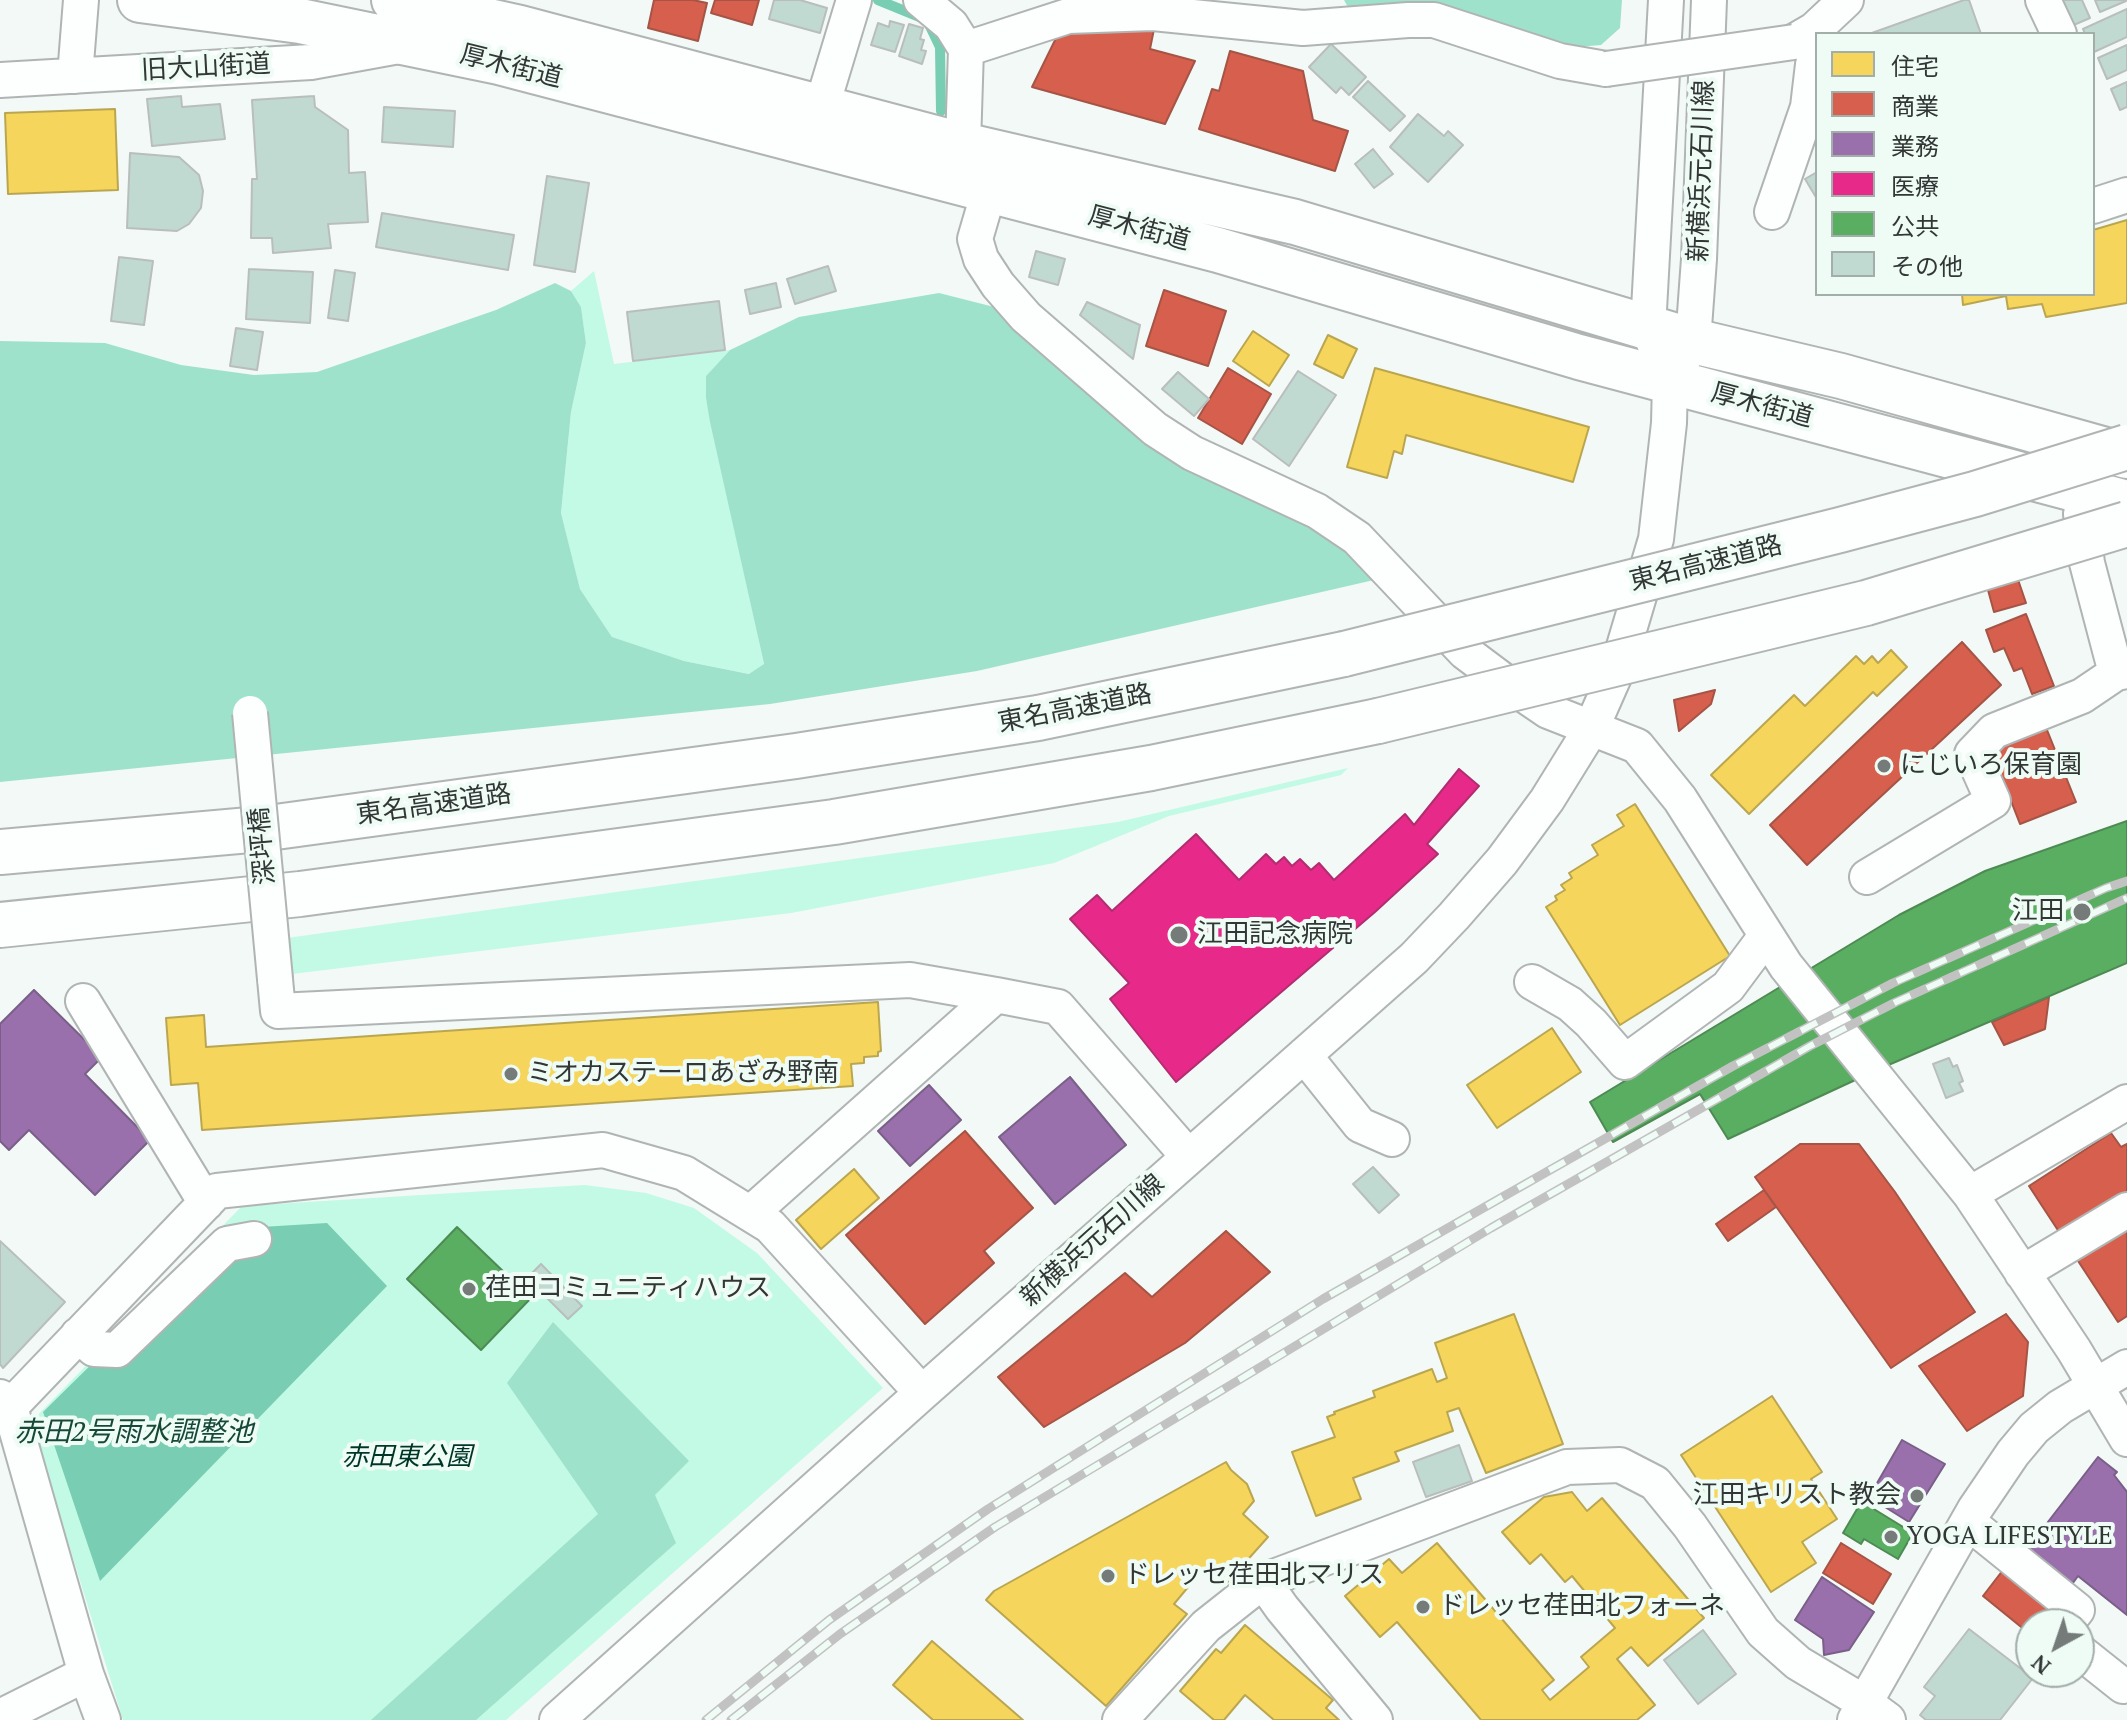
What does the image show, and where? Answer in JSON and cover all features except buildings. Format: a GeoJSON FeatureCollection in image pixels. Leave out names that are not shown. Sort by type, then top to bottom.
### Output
{"type":"FeatureCollection","features":[{"type":"Feature","properties":{"kind":"highway","name":"厚木街道"},"geometry":{"type":"LineString","coordinates":[[140,0],[300,21],[953,162],[1295,222],[1693,341],[1841,376],[2116,449]]}},
{"type":"Feature","properties":{"kind":"highway","name":"厚木街道"},"geometry":{"type":"LineString","coordinates":[[394,0],[520,28],[821,109],[953,162],[1218,250],[1670,382],[2127,503]]}},
{"type":"Feature","properties":{"kind":"highway","name":"東名高速道路"},"geometry":{"type":"LineString","coordinates":[[0,852],[261,829],[811,753],[1038,718],[1344,654],[1855,526],[1975,494],[2116,449]]}},
{"type":"Feature","properties":{"kind":"highway"},"geometry":{"type":"LineString","coordinates":[[0,925],[300,894],[834,822],[1151,768],[1378,721],[1866,603],[2127,524]]}},
{"type":"Feature","properties":{"kind":"street"},"geometry":{"type":"LineString","coordinates":[[75,76],[81,0]]}},
{"type":"Feature","properties":{"kind":"street"},"geometry":{"type":"LineString","coordinates":[[921,0],[951,25],[966,49],[953,162],[981,259],[998,285],[1026,317],[1155,429],[1192,453],[1317,511],[1357,538],[1465,652],[1548,711],[1637,746],[1680,799],[1766,936],[1803,988],[1970,1194],[2096,1385],[2127,1439]]}},
{"type":"Feature","properties":{"kind":"street","name":"新横浜元石川線"},"geometry":{"type":"LineString","coordinates":[[1648,328],[1666,0]]}},
{"type":"Feature","properties":{"kind":"street","name":"新横浜元石川線"},"geometry":{"type":"LineString","coordinates":[[1693,341],[1709,0]]}},
{"type":"Feature","properties":{"kind":"street"},"geometry":{"type":"LineString","coordinates":[[966,49],[1068,16],[1158,7],[1303,28],[1434,20],[1560,61],[1606,69],[1804,36],[1846,0]]}},
{"type":"Feature","properties":{"kind":"street"},"geometry":{"type":"LineString","coordinates":[[2043,0],[2058,32]]}},
{"type":"Feature","properties":{"kind":"street"},"geometry":{"type":"LineString","coordinates":[[821,109],[853,4]]}},
{"type":"Feature","properties":{"kind":"street"},"geometry":{"type":"LineString","coordinates":[[1772,212],[1808,107],[1814,56],[1804,36]]}},
{"type":"Feature","properties":{"kind":"street","name":"旧大山街道"},"geometry":{"type":"LineString","coordinates":[[0,80],[311,62],[411,43]]}},
{"type":"Feature","properties":{"kind":"street"},"geometry":{"type":"LineString","coordinates":[[2095,205],[2127,195]]}},
{"type":"Feature","properties":{"kind":"street"},"geometry":{"type":"LineString","coordinates":[[1648,328],[1670,382]]}},
{"type":"Feature","properties":{"kind":"street"},"geometry":{"type":"LineString","coordinates":[[1670,382],[1693,341]]}},
{"type":"Feature","properties":{"kind":"street","name":"新横浜元石川線"},"geometry":{"type":"LineString","coordinates":[[557,1720],[1414,958],[1502,861],[1547,800],[1591,729],[1623,656],[1656,539],[1669,423],[1670,382]]}},
{"type":"Feature","properties":{"kind":"street"},"geometry":{"type":"LineString","coordinates":[[1867,877],[1993,801],[1972,754],[1994,731],[2082,696],[2122,672],[2087,563],[2078,490],[2116,449]]}},
{"type":"Feature","properties":{"kind":"street","name":"深坪橋"},"geometry":{"type":"LineString","coordinates":[[250,713],[278,1011],[910,980],[996,995]]}},
{"type":"Feature","properties":{"kind":"street"},"geometry":{"type":"LineString","coordinates":[[1532,982],[1570,1004],[1625,1062],[1728,987],[1766,936]]}},
{"type":"Feature","properties":{"kind":"street"},"geometry":{"type":"LineString","coordinates":[[751,1213],[996,995],[1058,1007],[1188,1156]]}},
{"type":"Feature","properties":{"kind":"street"},"geometry":{"type":"LineString","coordinates":[[83,1001],[206,1203]]}},
{"type":"Feature","properties":{"kind":"street"},"geometry":{"type":"LineString","coordinates":[[1304,1055],[1360,1125],[1392,1139]]}},
{"type":"Feature","properties":{"kind":"street"},"geometry":{"type":"LineString","coordinates":[[1970,1194],[2127,1102]]}},
{"type":"Feature","properties":{"kind":"street"},"geometry":{"type":"LineString","coordinates":[[103,1720],[86,1674],[5,1402],[78,1335],[217,1191],[603,1150],[684,1173],[770,1226],[922,1393]]}},
{"type":"Feature","properties":{"kind":"street"},"geometry":{"type":"LineString","coordinates":[[2022,1273],[2127,1210]]}},
{"type":"Feature","properties":{"kind":"street"},"geometry":{"type":"LineString","coordinates":[[78,1335],[94,1349],[117,1350],[227,1244],[254,1239]]}},
{"type":"Feature","properties":{"kind":"street"},"geometry":{"type":"LineString","coordinates":[[1120,1720],[1206,1626],[1263,1581],[1567,1467],[1620,1465],[1655,1483],[1690,1526],[1763,1632],[1798,1663],[1869,1714],[1968,1522],[2013,1453],[2034,1428],[2060,1407],[2127,1367]]}},
{"type":"Feature","properties":{"kind":"street"},"geometry":{"type":"LineString","coordinates":[[1968,1522],[2075,1608]]}},
{"type":"Feature","properties":{"kind":"street"},"geometry":{"type":"LineString","coordinates":[[1263,1581],[1375,1720]]}},
{"type":"Feature","properties":{"kind":"street"},"geometry":{"type":"LineString","coordinates":[[2095,1664],[2123,1686]]}},
{"type":"Feature","properties":{"kind":"street"},"geometry":{"type":"LineString","coordinates":[[0,1717],[86,1674]]}},
{"type":"Feature","properties":{"kind":"green space"},"geometry":{"type":"Polygon","coordinates":[[[594,271],[614,364],[730,350],[706,376],[706,398],[764,665],[750,674],[684,661],[612,637],[580,589],[561,513],[571,412],[586,343],[581,307],[571,291],[594,271]]]}},
{"type":"Feature","properties":{"kind":"green space"},"geometry":{"type":"Polygon","coordinates":[[[1348,768],[1341,775],[1169,816],[1054,863],[791,913],[292,974],[287,938],[1118,822],[1348,768]]]}},
{"type":"Feature","properties":{"kind":"green space","name":"赤田東公園"},"geometry":{"type":"Polygon","coordinates":[[[585,1185],[646,1193],[694,1208],[757,1253],[883,1388],[506,1720],[123,1720],[31,1422],[242,1206],[585,1185]]]}},
{"type":"Feature","properties":{"kind":"shaded area"},"geometry":{"type":"Polygon","coordinates":[[[1344,0],[1622,0],[1620,28],[1601,45],[1578,47],[1462,12],[1349,9],[1344,0]]]}},
{"type":"Feature","properties":{"kind":"shaded area"},"geometry":{"type":"Polygon","coordinates":[[[555,283],[571,291],[581,307],[586,343],[571,412],[561,513],[580,589],[612,637],[684,661],[749,674],[764,664],[710,422],[706,376],[730,350],[799,317],[939,293],[1006,310],[1370,558],[1374,580],[977,671],[770,704],[0,782],[0,341],[105,343],[181,365],[254,375],[317,372],[496,310],[555,283]]]}},
{"type":"Feature","properties":{"kind":"shaded area"},"geometry":{"type":"Polygon","coordinates":[[[553,1322],[689,1461],[655,1495],[676,1543],[476,1720],[371,1720],[598,1514],[507,1383],[553,1322]]]}},
{"type":"Feature","properties":{"kind":"water","name":"赤田2号雨水調整池"},"geometry":{"type":"Polygon","coordinates":[[[327,1223],[387,1286],[100,1581],[43,1412],[229,1229],[327,1223]]]}},
{"type":"Feature","properties":{"kind":"waterway"},"geometry":{"type":"LineString","coordinates":[[878,0],[927,20],[940,47],[941,111]]}},
{"type":"Feature","properties":{"kind":"railway"},"geometry":{"type":"LineString","coordinates":[[706,1720],[829,1620],[988,1509],[1323,1299],[1733,1066],[1893,983],[2127,881]]}},
{"type":"Feature","properties":{"kind":"railway"},"geometry":{"type":"LineString","coordinates":[[731,1720],[840,1634],[995,1527],[1491,1228],[1810,1046],[1896,1002],[2127,898]]}},
{"type":"Feature","properties":{"kind":"place","name":"にじいろ保育園"},"geometry":{"type":"Point","coordinates":[1884,766]}},
{"type":"Feature","properties":{"kind":"place","name":"江田"},"geometry":{"type":"Point","coordinates":[2082,912]}},
{"type":"Feature","properties":{"kind":"place","name":"江田記念病院"},"geometry":{"type":"Point","coordinates":[1179,935]}},
{"type":"Feature","properties":{"kind":"place","name":"ミオカステーロあざみ野南"},"geometry":{"type":"Point","coordinates":[511,1074]}},
{"type":"Feature","properties":{"kind":"place","name":"荏田コミュニティハウス"},"geometry":{"type":"Point","coordinates":[469,1289]}},
{"type":"Feature","properties":{"kind":"place","name":"江田キリスト教会"},"geometry":{"type":"Point","coordinates":[1917,1496]}},
{"type":"Feature","properties":{"kind":"place","name":"YOGA LIFESTYLE"},"geometry":{"type":"Point","coordinates":[1891,1537]}},
{"type":"Feature","properties":{"kind":"place","name":"ドレッセ荏田北マリス"},"geometry":{"type":"Point","coordinates":[1108,1576]}},
{"type":"Feature","properties":{"kind":"place","name":"ドレッセ荏田北フォーネ"},"geometry":{"type":"Point","coordinates":[1423,1607]}}]}
